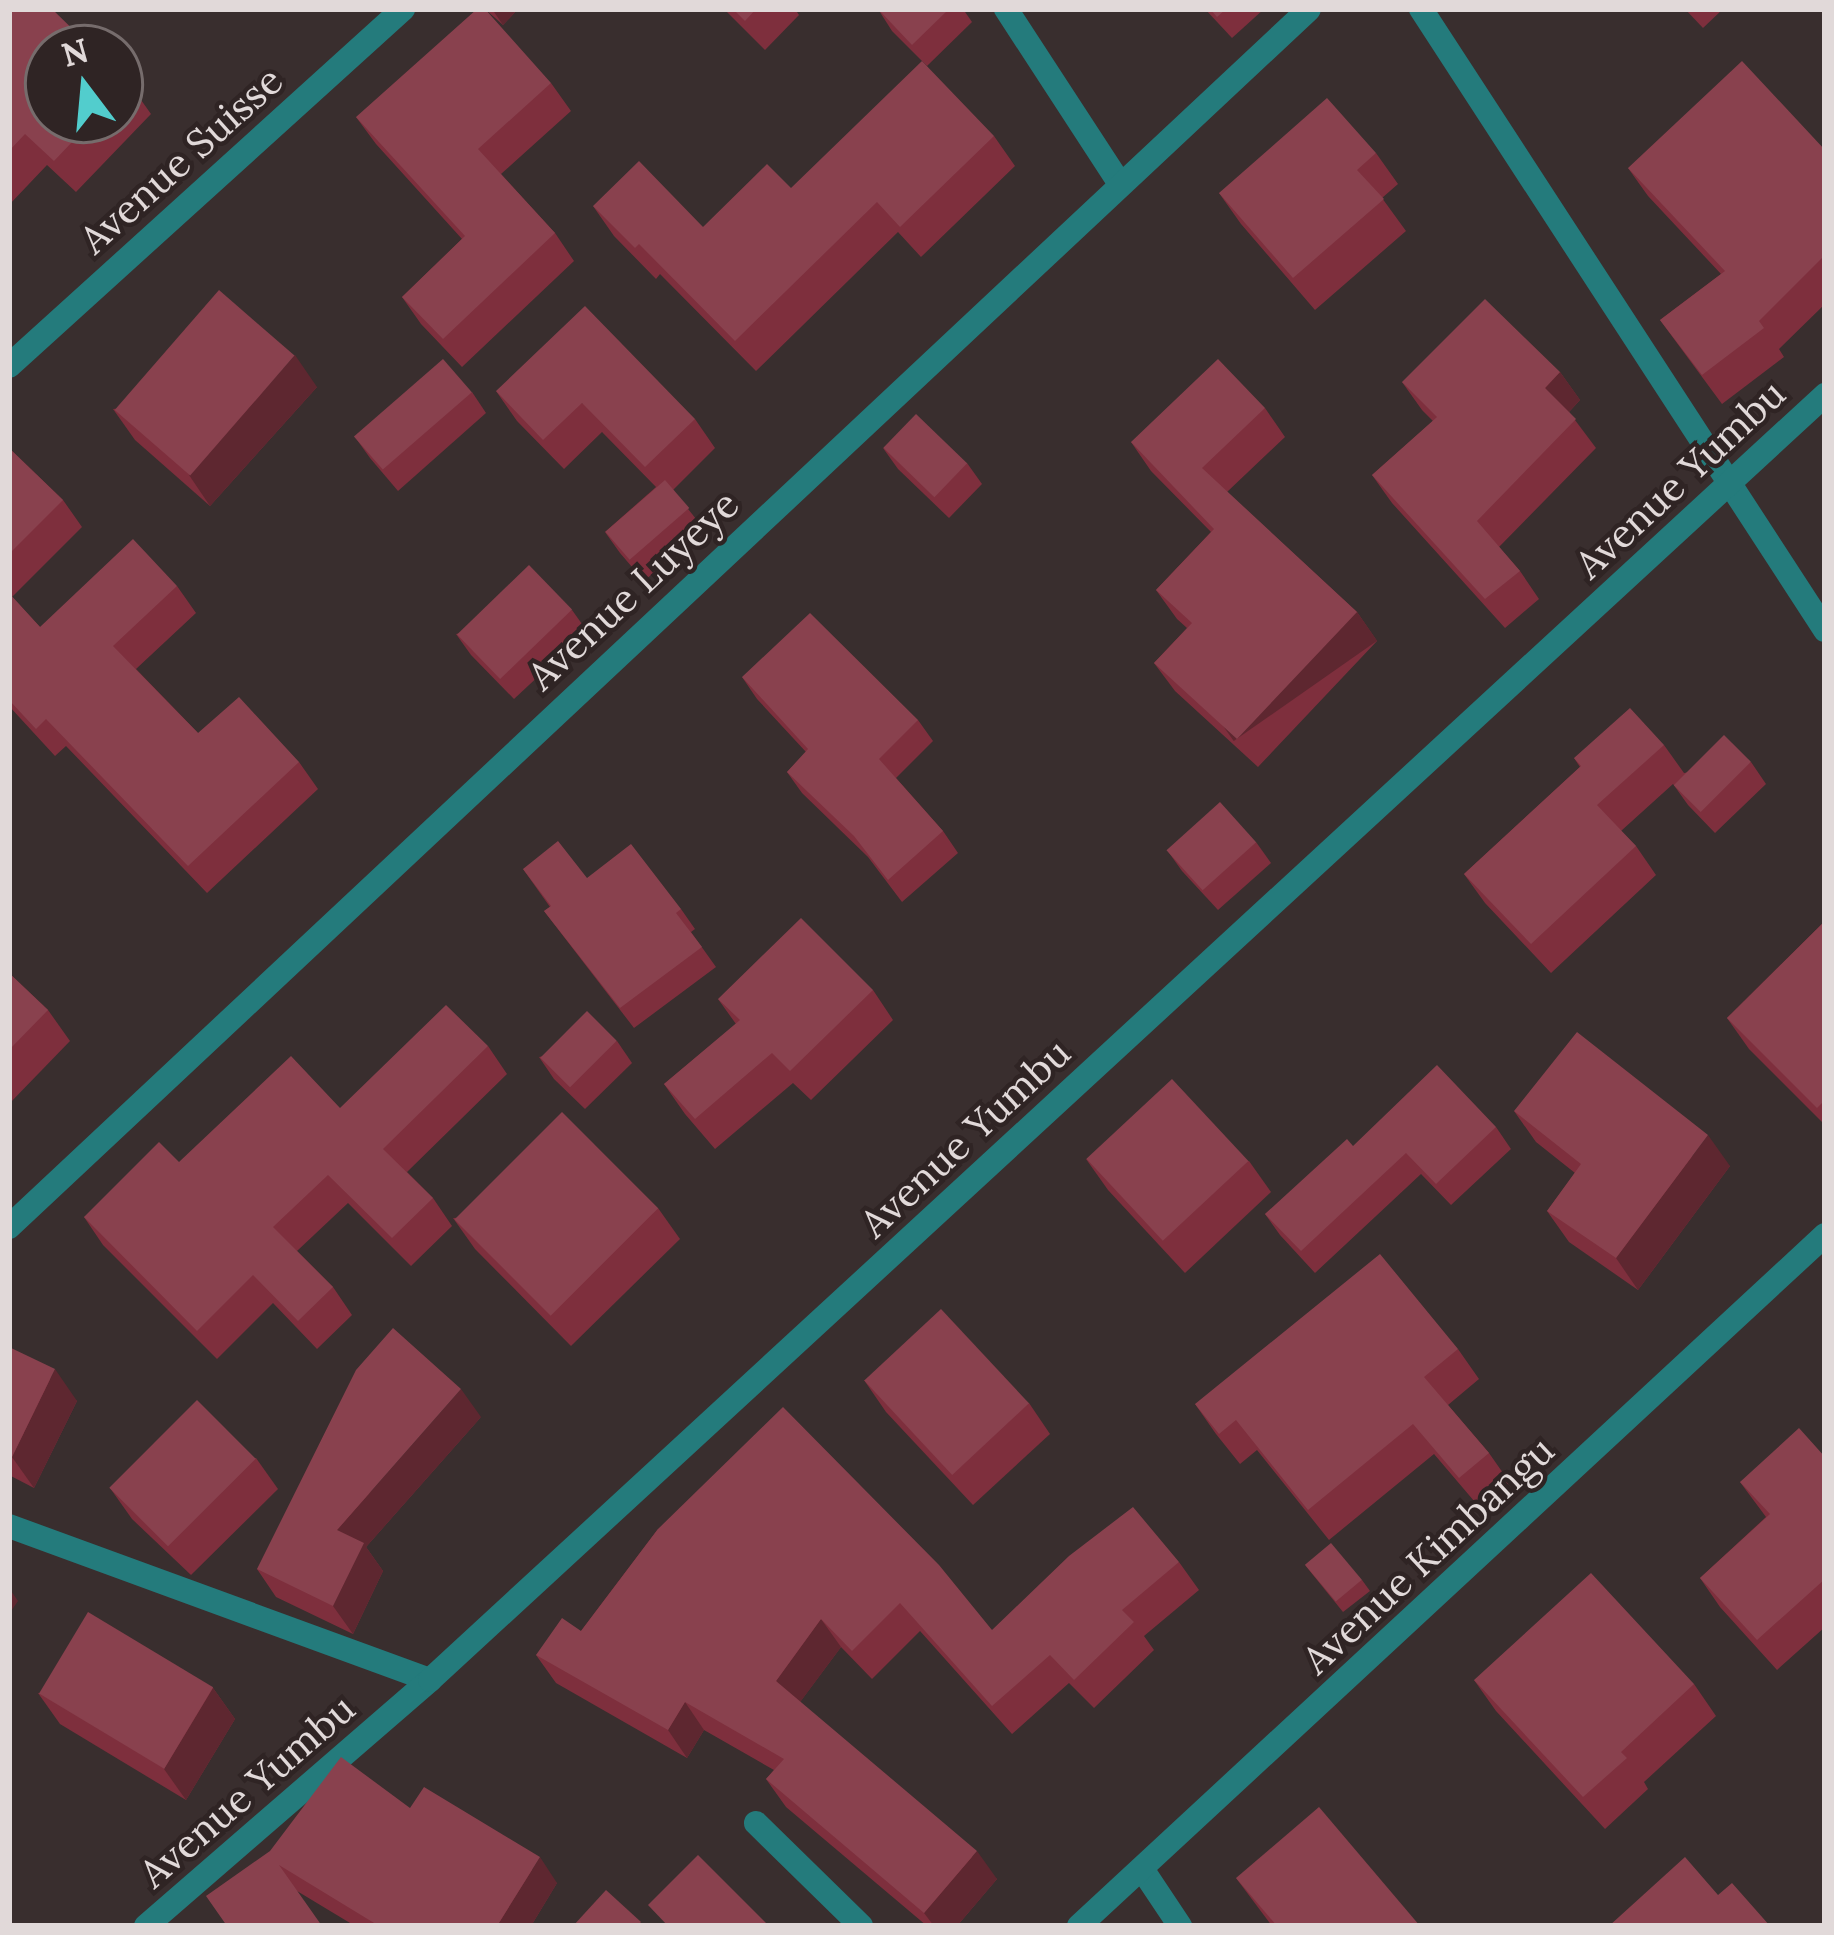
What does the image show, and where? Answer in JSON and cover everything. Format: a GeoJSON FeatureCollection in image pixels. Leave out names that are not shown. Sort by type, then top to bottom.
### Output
{"type":"FeatureCollection","features":[{"type":"Feature","properties":{"kind":"street","name":"Avenue Suisse"},"geometry":{"type":"LineString","coordinates":[[9,366],[403,9]]}},
{"type":"Feature","properties":{"kind":"street"},"geometry":{"type":"LineString","coordinates":[[1006,9],[1120,184]]}},
{"type":"Feature","properties":{"kind":"street","name":"Avenue Luyeye"},"geometry":{"type":"LineString","coordinates":[[9,1227],[1309,9]]}},
{"type":"Feature","properties":{"kind":"street"},"geometry":{"type":"LineString","coordinates":[[1421,9],[1825,630]]}},
{"type":"Feature","properties":{"kind":"street","name":"Avenue Yumbu"},"geometry":{"type":"LineString","coordinates":[[146,1926],[430,1680],[1825,395]]}},
{"type":"Feature","properties":{"kind":"street","name":"Avenue Kimbangu"},"geometry":{"type":"LineString","coordinates":[[1079,1926],[1825,1235]]}},
{"type":"Feature","properties":{"kind":"street"},"geometry":{"type":"LineString","coordinates":[[9,1526],[430,1680]]}},
{"type":"Feature","properties":{"kind":"street"},"geometry":{"type":"LineString","coordinates":[[756,1823],[861,1926]]}},
{"type":"Feature","properties":{"kind":"street"},"geometry":{"type":"LineString","coordinates":[[1142,1869],[1180,1926]]}},
{"type":"Feature","properties":{"kind":"building"},"geometry":{"type":"Polygon","coordinates":[[[13,9],[52,9],[67,24],[24,24],[24,135],[9,151],[9,13],[13,9]]]}},
{"type":"Feature","properties":{"kind":"building"},"geometry":{"type":"Polygon","coordinates":[[[477,9],[485,9],[551,83],[478,149],[555,233],[443,339],[402,297],[465,236],[356,117],[477,9]]]}},
{"type":"Feature","properties":{"kind":"building"},"geometry":{"type":"Polygon","coordinates":[[[733,9],[756,9],[745,21],[733,9]]]}},
{"type":"Feature","properties":{"kind":"building"},"geometry":{"type":"Polygon","coordinates":[[[878,9],[949,9],[912,45],[878,9]]]}},
{"type":"Feature","properties":{"kind":"building"},"geometry":{"type":"Polygon","coordinates":[[[922,61],[994,136],[900,227],[877,202],[735,341],[639,244],[635,248],[593,206],[639,161],[703,227],[767,164],[791,188],[922,61]]]}},
{"type":"Feature","properties":{"kind":"building"},"geometry":{"type":"Polygon","coordinates":[[[1742,61],[1825,150],[1825,255],[1759,321],[1764,328],[1702,375],[1660,320],[1725,271],[1628,168],[1742,61]]]}},
{"type":"Feature","properties":{"kind":"building"},"geometry":{"type":"Polygon","coordinates":[[[1327,98],[1376,153],[1357,170],[1384,199],[1293,278],[1219,193],[1327,98]]]}},
{"type":"Feature","properties":{"kind":"building"},"geometry":{"type":"Polygon","coordinates":[[[36,144],[70,144],[54,161],[36,144]]]}},
{"type":"Feature","properties":{"kind":"building"},"geometry":{"type":"Polygon","coordinates":[[[219,290],[294,356],[190,476],[115,410],[219,290]]]}},
{"type":"Feature","properties":{"kind":"building"},"geometry":{"type":"Polygon","coordinates":[[[1485,299],[1560,372],[1545,388],[1576,419],[1477,521],[1520,571],[1485,599],[1372,475],[1437,417],[1402,382],[1485,299]]]}},
{"type":"Feature","properties":{"kind":"building"},"geometry":{"type":"Polygon","coordinates":[[[585,306],[695,419],[645,467],[582,403],[543,440],[496,391],[585,306]]]}},
{"type":"Feature","properties":{"kind":"building"},"geometry":{"type":"Polygon","coordinates":[[[443,359],[472,392],[383,470],[354,436],[443,359]]]}},
{"type":"Feature","properties":{"kind":"building"},"geometry":{"type":"Polygon","coordinates":[[[1218,359],[1265,408],[1202,468],[1357,612],[1237,739],[1154,663],[1192,623],[1156,590],[1214,529],[1131,442],[1218,359]]]}},
{"type":"Feature","properties":{"kind":"building"},"geometry":{"type":"Polygon","coordinates":[[[916,414],[967,463],[934,497],[883,448],[916,414]]]}},
{"type":"Feature","properties":{"kind":"building"},"geometry":{"type":"Polygon","coordinates":[[[9,448],[63,500],[9,554],[9,448]]]}},
{"type":"Feature","properties":{"kind":"building"},"geometry":{"type":"Polygon","coordinates":[[[665,480],[689,508],[630,560],[605,532],[665,480]]]}},
{"type":"Feature","properties":{"kind":"building"},"geometry":{"type":"Polygon","coordinates":[[[133,539],[177,586],[113,646],[198,733],[239,697],[299,762],[188,866],[46,719],[36,729],[9,700],[9,593],[40,627],[133,539]]]}},
{"type":"Feature","properties":{"kind":"building"},"geometry":{"type":"Polygon","coordinates":[[[529,565],[572,610],[500,679],[457,634],[529,565]]]}},
{"type":"Feature","properties":{"kind":"building"},"geometry":{"type":"Polygon","coordinates":[[[810,613],[918,720],[879,759],[943,831],[888,880],[854,836],[787,772],[808,749],[742,677],[810,613]]]}},
{"type":"Feature","properties":{"kind":"building"},"geometry":{"type":"Polygon","coordinates":[[[1630,708],[1664,745],[1597,805],[1636,846],[1531,944],[1464,874],[1581,766],[1574,758],[1630,708]]]}},
{"type":"Feature","properties":{"kind":"building"},"geometry":{"type":"Polygon","coordinates":[[[1724,735],[1751,762],[1701,812],[1674,785],[1724,735]]]}},
{"type":"Feature","properties":{"kind":"building"},"geometry":{"type":"Polygon","coordinates":[[[1220,802],[1256,842],[1203,890],[1166,850],[1220,802]]]}},
{"type":"Feature","properties":{"kind":"building"},"geometry":{"type":"Polygon","coordinates":[[[558,841],[587,878],[631,844],[681,909],[676,913],[702,947],[620,1008],[544,911],[551,906],[523,869],[558,841]]]}},
{"type":"Feature","properties":{"kind":"building"},"geometry":{"type":"Polygon","coordinates":[[[801,918],[873,990],[790,1071],[772,1053],[695,1119],[664,1084],[740,1020],[718,999],[801,918]]]}},
{"type":"Feature","properties":{"kind":"building"},"geometry":{"type":"Polygon","coordinates":[[[1825,921],[1825,1100],[1817,1108],[1727,1018],[1825,921]]]}},
{"type":"Feature","properties":{"kind":"building"},"geometry":{"type":"Polygon","coordinates":[[[9,973],[48,1010],[9,1050],[9,973]]]}},
{"type":"Feature","properties":{"kind":"building"},"geometry":{"type":"Polygon","coordinates":[[[446,1005],[488,1046],[383,1149],[433,1198],[392,1238],[328,1175],[273,1227],[333,1287],[298,1321],[253,1275],[197,1331],[84,1217],[159,1142],[179,1162],[291,1056],[340,1108],[446,1005]]]}},
{"type":"Feature","properties":{"kind":"building"},"geometry":{"type":"Polygon","coordinates":[[[587,1011],[617,1041],[570,1087],[540,1058],[587,1011]]]}},
{"type":"Feature","properties":{"kind":"building"},"geometry":{"type":"Polygon","coordinates":[[[1577,1032],[1708,1135],[1616,1258],[1547,1211],[1581,1164],[1514,1111],[1577,1032]]]}},
{"type":"Feature","properties":{"kind":"building"},"geometry":{"type":"Polygon","coordinates":[[[1437,1065],[1496,1127],[1436,1184],[1406,1153],[1301,1251],[1265,1214],[1347,1139],[1353,1146],[1437,1065]]]}},
{"type":"Feature","properties":{"kind":"building"},"geometry":{"type":"Polygon","coordinates":[[[1172,1079],[1248,1161],[1163,1241],[1086,1159],[1172,1079]]]}},
{"type":"Feature","properties":{"kind":"building"},"geometry":{"type":"Polygon","coordinates":[[[562,1112],[658,1208],[551,1316],[455,1219],[562,1112]]]}},
{"type":"Feature","properties":{"kind":"building"},"geometry":{"type":"Polygon","coordinates":[[[1380,1254],[1458,1349],[1424,1377],[1489,1453],[1459,1478],[1413,1424],[1308,1510],[1236,1420],[1219,1434],[1195,1404],[1380,1254]]]}},
{"type":"Feature","properties":{"kind":"building"},"geometry":{"type":"Polygon","coordinates":[[[941,1309],[1029,1403],[952,1475],[864,1381],[941,1309]]]}},
{"type":"Feature","properties":{"kind":"building"},"geometry":{"type":"Polygon","coordinates":[[[393,1328],[461,1389],[337,1530],[364,1543],[333,1606],[257,1569],[356,1370],[393,1328]]]}},
{"type":"Feature","properties":{"kind":"building"},"geometry":{"type":"Polygon","coordinates":[[[9,1347],[55,1369],[12,1457],[9,1455],[9,1347]]]}},
{"type":"Feature","properties":{"kind":"building"},"geometry":{"type":"Polygon","coordinates":[[[197,1400],[256,1459],[168,1546],[109,1488],[197,1400]]]}},
{"type":"Feature","properties":{"kind":"building"},"geometry":{"type":"Polygon","coordinates":[[[783,1407],[939,1565],[992,1630],[1069,1556],[1133,1507],[1179,1562],[1122,1610],[1134,1622],[1074,1680],[1050,1655],[992,1706],[900,1603],[852,1651],[821,1619],[776,1681],[977,1851],[924,1913],[766,1779],[784,1759],[685,1702],[668,1730],[536,1655],[562,1618],[581,1631],[658,1529],[783,1407]]]}},
{"type":"Feature","properties":{"kind":"building"},"geometry":{"type":"Polygon","coordinates":[[[1799,1428],[1825,1457],[1825,1579],[1757,1640],[1700,1578],[1770,1514],[1740,1482],[1799,1428]]]}},
{"type":"Feature","properties":{"kind":"building"},"geometry":{"type":"Polygon","coordinates":[[[1331,1543],[1362,1580],[1336,1602],[1305,1565],[1331,1543]]]}},
{"type":"Feature","properties":{"kind":"building"},"geometry":{"type":"Polygon","coordinates":[[[1591,1573],[1694,1684],[1621,1752],[1627,1758],[1583,1797],[1474,1680],[1591,1573]]]}},
{"type":"Feature","properties":{"kind":"building"},"geometry":{"type":"Polygon","coordinates":[[[88,1612],[213,1687],[164,1769],[39,1693],[88,1612]]]}},
{"type":"Feature","properties":{"kind":"building"},"geometry":{"type":"Polygon","coordinates":[[[341,1757],[410,1808],[424,1787],[540,1857],[497,1926],[379,1926],[279,1865],[322,1926],[227,1926],[206,1896],[270,1851],[341,1757]]]}},
{"type":"Feature","properties":{"kind":"building"},"geometry":{"type":"Polygon","coordinates":[[[1319,1807],[1420,1926],[1277,1926],[1236,1878],[1319,1807]]]}},
{"type":"Feature","properties":{"kind":"building"},"geometry":{"type":"Polygon","coordinates":[[[698,1855],[769,1926],[668,1926],[648,1905],[698,1855]]]}},
{"type":"Feature","properties":{"kind":"building"},"geometry":{"type":"Polygon","coordinates":[[[1685,1857],[1718,1895],[1732,1883],[1770,1926],[1609,1926],[1685,1857]]]}},
{"type":"Feature","properties":{"kind":"building"},"geometry":{"type":"Polygon","coordinates":[[[606,1890],[641,1922],[637,1926],[573,1926],[606,1890]]]}}]}
